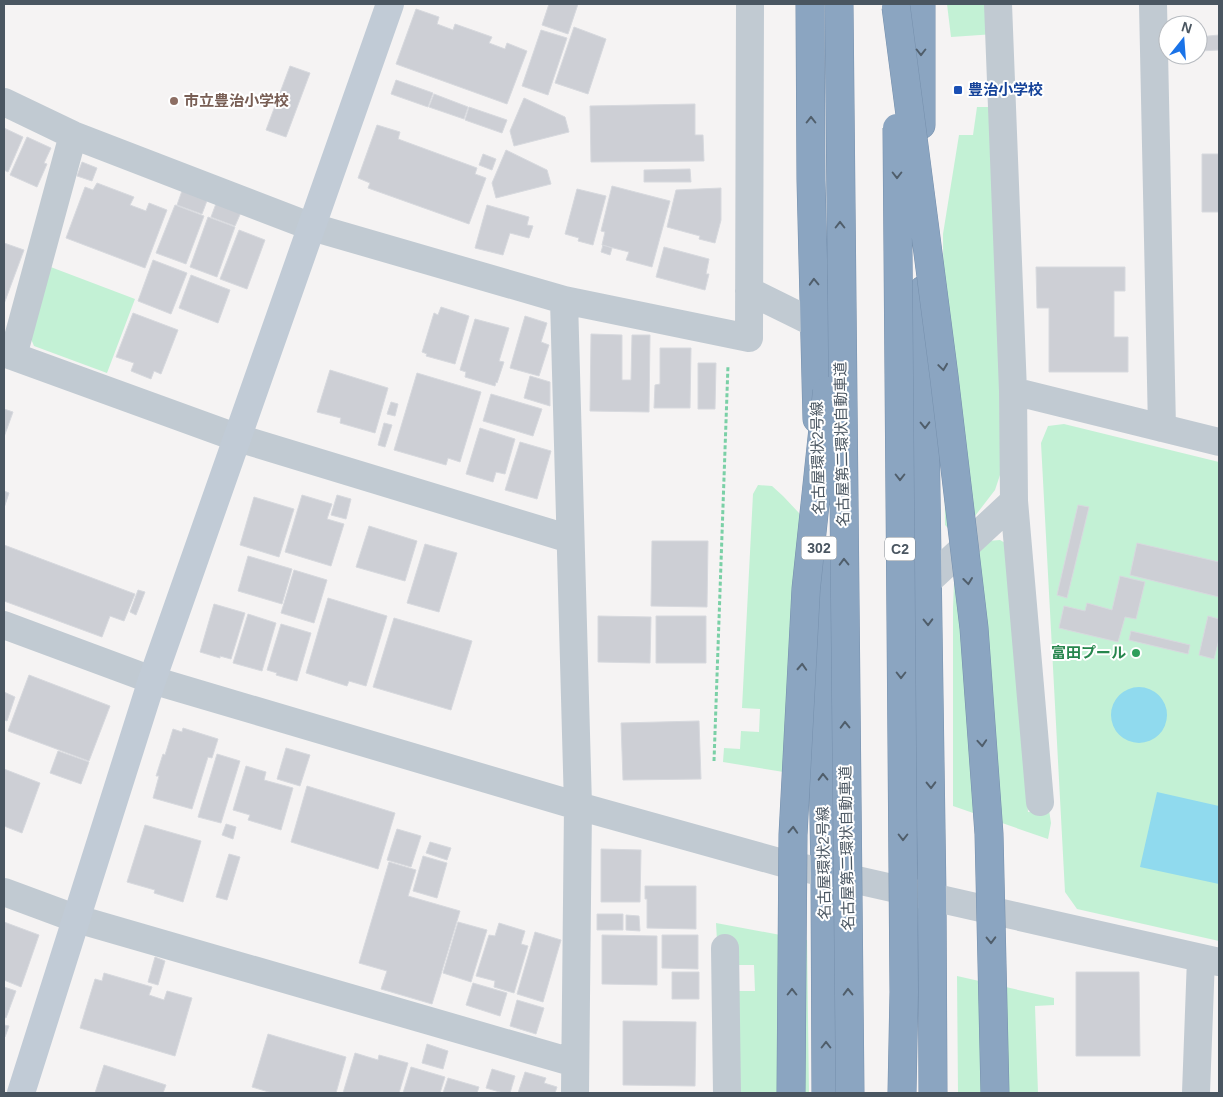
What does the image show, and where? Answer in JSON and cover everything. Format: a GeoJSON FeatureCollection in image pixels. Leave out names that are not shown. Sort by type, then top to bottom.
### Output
{"type":"FeatureCollection","features":[{"type":"Feature","properties":{"kind":"highway","name":"名古屋環状2号線"},"geometry":{"type":"LineString","coordinates":[[810,4],[811,180],[816,324],[826,1093]]}},
{"type":"Feature","properties":{"kind":"highway","name":"名古屋第二環状自動車道"},"geometry":{"type":"LineString","coordinates":[[839,4],[850,1093]]}},
{"type":"Feature","properties":{"kind":"highway"},"geometry":{"type":"LineString","coordinates":[[904,5],[920,102],[934,1093]]}},
{"type":"Feature","properties":{"kind":"highway"},"geometry":{"type":"LineString","coordinates":[[904,5],[944,376],[974,628],[988,834],[995,1093]]}},
{"type":"Feature","properties":{"kind":"highway","name":"C2"},"geometry":{"type":"LineString","coordinates":[[902,1093],[904,992],[904,5]]}},
{"type":"Feature","properties":{"kind":"highway"},"geometry":{"type":"LineString","coordinates":[[791,1093],[793,835],[806,599],[841,261]]}},
{"type":"Feature","properties":{"kind":"street"},"geometry":{"type":"LineString","coordinates":[[21,1093],[152,680],[390,4]]}},
{"type":"Feature","properties":{"kind":"street"},"geometry":{"type":"LineString","coordinates":[[4,102],[73,135],[312,227],[564,300],[749,338],[750,4]]}},
{"type":"Feature","properties":{"kind":"street"},"geometry":{"type":"LineString","coordinates":[[998,4],[1013,391],[1014,501],[1040,802]]}},
{"type":"Feature","properties":{"kind":"street"},"geometry":{"type":"LineString","coordinates":[[1153,4],[1162,428]]}},
{"type":"Feature","properties":{"kind":"street"},"geometry":{"type":"LineString","coordinates":[[73,135],[8,355],[238,438],[570,538]]}},
{"type":"Feature","properties":{"kind":"street"},"geometry":{"type":"LineString","coordinates":[[749,291],[816,324]]}},
{"type":"Feature","properties":{"kind":"street"},"geometry":{"type":"LineString","coordinates":[[564,300],[578,806],[575,1093]]}},
{"type":"Feature","properties":{"kind":"street"},"geometry":{"type":"LineString","coordinates":[[1013,391],[1219,442]]}},
{"type":"Feature","properties":{"kind":"street"},"geometry":{"type":"LineString","coordinates":[[928,581],[1014,501]]}},
{"type":"Feature","properties":{"kind":"street"},"geometry":{"type":"LineString","coordinates":[[4,625],[152,680],[578,806],[786,864],[1210,960],[1196,1093]]}},
{"type":"Feature","properties":{"kind":"street"},"geometry":{"type":"LineString","coordinates":[[4,892],[77,919],[575,1063]]}},
{"type":"Feature","properties":{"kind":"street"},"geometry":{"type":"LineString","coordinates":[[725,948],[727,1093]]}},
{"type":"Feature","properties":{"kind":"path"},"geometry":{"type":"LineString","coordinates":[[714,761],[729,334]]}},
{"type":"Feature","properties":{"kind":"green space"},"geometry":{"type":"Polygon","coordinates":[[[947,4],[992,4],[995,34],[951,37],[947,4]]]}},
{"type":"Feature","properties":{"kind":"green space"},"geometry":{"type":"Polygon","coordinates":[[[977,107],[994,107],[1001,472],[995,490],[965,529],[954,534],[945,525],[943,234],[959,135],[973,135],[977,107]]]}},
{"type":"Feature","properties":{"kind":"green space"},"geometry":{"type":"Polygon","coordinates":[[[48,266],[135,299],[107,373],[34,346],[29,334],[48,266]]]}},
{"type":"Feature","properties":{"kind":"green space","name":"富田プール"},"geometry":{"type":"Polygon","coordinates":[[[1064,424],[1219,462],[1219,941],[1077,909],[1065,892],[1041,443],[1048,426],[1064,424]]]}},
{"type":"Feature","properties":{"kind":"green space"},"geometry":{"type":"Polygon","coordinates":[[[758,485],[772,486],[799,513],[806,536],[808,776],[723,762],[724,748],[740,749],[741,731],[759,732],[760,709],[742,708],[753,494],[758,485]]]}},
{"type":"Feature","properties":{"kind":"green space"},"geometry":{"type":"Polygon","coordinates":[[[1000,540],[1012,547],[1028,812],[1049,810],[1051,823],[1048,839],[953,806],[954,583],[960,564],[988,541],[1000,540]]]}},
{"type":"Feature","properties":{"kind":"green space"},"geometry":{"type":"Polygon","coordinates":[[[716,923],[807,940],[809,1093],[735,1093],[734,991],[755,991],[754,965],[734,965],[717,941],[716,923]]]}},
{"type":"Feature","properties":{"kind":"green space"},"geometry":{"type":"Polygon","coordinates":[[[957,976],[1054,998],[1054,1005],[1035,1006],[1038,1093],[958,1093],[957,976]]]}},
{"type":"Feature","properties":{"kind":"water"},"geometry":{"type":"Polygon","coordinates":[[[1134,687],[1144,687],[1159,695],[1165,704],[1167,715],[1165,726],[1159,735],[1144,743],[1134,743],[1123,738],[1116,731],[1111,720],[1111,710],[1116,699],[1123,692],[1134,687]]]}},
{"type":"Feature","properties":{"kind":"water"},"geometry":{"type":"Polygon","coordinates":[[[1157,792],[1219,806],[1219,884],[1140,867],[1157,792]]]}},
{"type":"Feature","properties":{"kind":"building"},"geometry":{"type":"Polygon","coordinates":[[[549,4],[578,4],[568,34],[542,25],[549,4]]]}},
{"type":"Feature","properties":{"kind":"building"},"geometry":{"type":"Polygon","coordinates":[[[416,9],[439,17],[437,24],[453,30],[455,24],[492,37],[489,43],[505,49],[507,43],[527,51],[507,104],[396,64],[416,9]]]}},
{"type":"Feature","properties":{"kind":"building"},"geometry":{"type":"Polygon","coordinates":[[[574,27],[606,39],[588,94],[555,83],[574,27]]]}},
{"type":"Feature","properties":{"kind":"building"},"geometry":{"type":"Polygon","coordinates":[[[541,30],[567,38],[548,95],[522,86],[541,30]]]}},
{"type":"Feature","properties":{"kind":"building"},"geometry":{"type":"Polygon","coordinates":[[[1219,35],[1219,50],[1208,51],[1208,36],[1219,35]]]}},
{"type":"Feature","properties":{"kind":"building"},"geometry":{"type":"Polygon","coordinates":[[[290,66],[310,73],[286,137],[266,130],[290,66]]]}},
{"type":"Feature","properties":{"kind":"building"},"geometry":{"type":"Polygon","coordinates":[[[396,80],[433,93],[428,107],[391,94],[396,80]]]}},
{"type":"Feature","properties":{"kind":"building"},"geometry":{"type":"Polygon","coordinates":[[[434,94],[468,107],[464,119],[429,107],[434,94]]]}},
{"type":"Feature","properties":{"kind":"building"},"geometry":{"type":"Polygon","coordinates":[[[524,98],[565,117],[569,132],[514,146],[510,131],[524,98]]]}},
{"type":"Feature","properties":{"kind":"building"},"geometry":{"type":"Polygon","coordinates":[[[695,104],[695,135],[703,135],[704,161],[591,162],[590,106],[695,104]]]}},
{"type":"Feature","properties":{"kind":"building"},"geometry":{"type":"Polygon","coordinates":[[[469,107],[507,120],[502,133],[465,120],[469,107]]]}},
{"type":"Feature","properties":{"kind":"building"},"geometry":{"type":"Polygon","coordinates":[[[377,125],[400,132],[398,139],[477,168],[475,174],[486,178],[469,224],[368,188],[370,183],[358,178],[377,125]]]}},
{"type":"Feature","properties":{"kind":"building"},"geometry":{"type":"Polygon","coordinates":[[[4,128],[23,137],[8,172],[4,170],[4,128]]]}},
{"type":"Feature","properties":{"kind":"building"},"geometry":{"type":"Polygon","coordinates":[[[27,137],[51,148],[44,163],[47,164],[37,187],[10,175],[27,137]]]}},
{"type":"Feature","properties":{"kind":"building"},"geometry":{"type":"Polygon","coordinates":[[[506,150],[547,170],[551,184],[496,198],[492,183],[506,150]]]}},
{"type":"Feature","properties":{"kind":"building"},"geometry":{"type":"Polygon","coordinates":[[[483,154],[496,159],[492,170],[479,165],[483,154]]]}},
{"type":"Feature","properties":{"kind":"building"},"geometry":{"type":"Polygon","coordinates":[[[1202,154],[1219,154],[1219,212],[1202,212],[1202,154]]]}},
{"type":"Feature","properties":{"kind":"building"},"geometry":{"type":"Polygon","coordinates":[[[82,162],[97,168],[92,181],[77,176],[82,162]]]}},
{"type":"Feature","properties":{"kind":"building"},"geometry":{"type":"Polygon","coordinates":[[[690,169],[691,182],[644,182],[644,170],[690,169]]]}},
{"type":"Feature","properties":{"kind":"building"},"geometry":{"type":"Polygon","coordinates":[[[97,183],[134,197],[130,205],[146,211],[149,203],[167,210],[145,268],[66,238],[85,187],[93,190],[97,183]]]}},
{"type":"Feature","properties":{"kind":"building"},"geometry":{"type":"Polygon","coordinates":[[[612,186],[670,201],[652,267],[626,260],[629,252],[602,245],[605,232],[601,231],[612,186]]]}},
{"type":"Feature","properties":{"kind":"building"},"geometry":{"type":"Polygon","coordinates":[[[183,188],[208,198],[202,214],[177,205],[183,188]]]}},
{"type":"Feature","properties":{"kind":"building"},"geometry":{"type":"Polygon","coordinates":[[[721,188],[721,220],[715,243],[699,239],[700,236],[667,227],[676,190],[721,188]]]}},
{"type":"Feature","properties":{"kind":"building"},"geometry":{"type":"Polygon","coordinates":[[[577,189],[606,196],[593,245],[578,241],[579,238],[565,234],[577,189]]]}},
{"type":"Feature","properties":{"kind":"building"},"geometry":{"type":"Polygon","coordinates":[[[217,201],[242,210],[235,226],[211,217],[217,201]]]}},
{"type":"Feature","properties":{"kind":"building"},"geometry":{"type":"Polygon","coordinates":[[[175,205],[204,216],[186,264],[156,253],[175,205]]]}},
{"type":"Feature","properties":{"kind":"building"},"geometry":{"type":"Polygon","coordinates":[[[487,205],[529,217],[527,225],[533,226],[529,238],[510,233],[503,255],[475,248],[487,205]]]}},
{"type":"Feature","properties":{"kind":"building"},"geometry":{"type":"Polygon","coordinates":[[[208,217],[235,227],[217,277],[190,267],[208,217]]]}},
{"type":"Feature","properties":{"kind":"building"},"geometry":{"type":"Polygon","coordinates":[[[239,230],[265,240],[247,289],[220,279],[239,230]]]}},
{"type":"Feature","properties":{"kind":"building"},"geometry":{"type":"Polygon","coordinates":[[[4,243],[24,250],[4,304],[4,243]]]}},
{"type":"Feature","properties":{"kind":"building"},"geometry":{"type":"Polygon","coordinates":[[[603,245],[612,248],[610,255],[601,252],[603,245]]]}},
{"type":"Feature","properties":{"kind":"building"},"geometry":{"type":"Polygon","coordinates":[[[664,247],[709,259],[706,274],[709,274],[705,290],[656,277],[664,247]]]}},
{"type":"Feature","properties":{"kind":"building"},"geometry":{"type":"Polygon","coordinates":[[[153,260],[187,273],[171,314],[138,301],[153,260]]]}},
{"type":"Feature","properties":{"kind":"building"},"geometry":{"type":"Polygon","coordinates":[[[1036,267],[1125,267],[1125,291],[1114,291],[1114,337],[1128,337],[1128,372],[1049,372],[1049,308],[1037,308],[1036,267]]]}},
{"type":"Feature","properties":{"kind":"building"},"geometry":{"type":"Polygon","coordinates":[[[191,275],[230,290],[218,323],[179,308],[191,275]]]}},
{"type":"Feature","properties":{"kind":"building"},"geometry":{"type":"Polygon","coordinates":[[[441,307],[469,316],[455,364],[426,356],[427,354],[422,352],[434,313],[438,315],[441,307]]]}},
{"type":"Feature","properties":{"kind":"building"},"geometry":{"type":"Polygon","coordinates":[[[133,313],[178,330],[161,374],[154,371],[151,379],[131,371],[134,363],[116,357],[133,313]]]}},
{"type":"Feature","properties":{"kind":"building"},"geometry":{"type":"Polygon","coordinates":[[[525,316],[547,323],[541,342],[549,345],[539,376],[510,368],[525,316]]]}},
{"type":"Feature","properties":{"kind":"building"},"geometry":{"type":"Polygon","coordinates":[[[475,319],[509,328],[499,361],[504,362],[495,386],[465,377],[466,372],[460,370],[475,319]]]}},
{"type":"Feature","properties":{"kind":"building"},"geometry":{"type":"Polygon","coordinates":[[[591,334],[622,335],[622,380],[631,380],[632,335],[650,335],[649,412],[590,411],[591,334]]]}},
{"type":"Feature","properties":{"kind":"building"},"geometry":{"type":"Polygon","coordinates":[[[660,348],[691,348],[690,408],[654,408],[655,385],[660,384],[660,348]]]}},
{"type":"Feature","properties":{"kind":"building"},"geometry":{"type":"Polygon","coordinates":[[[698,363],[716,363],[715,409],[698,409],[698,363]]]}},
{"type":"Feature","properties":{"kind":"building"},"geometry":{"type":"Polygon","coordinates":[[[330,370],[388,388],[375,433],[340,423],[341,418],[317,412],[330,370]]]}},
{"type":"Feature","properties":{"kind":"building"},"geometry":{"type":"Polygon","coordinates":[[[417,373],[481,392],[460,462],[448,458],[446,465],[394,450],[417,373]]]}},
{"type":"Feature","properties":{"kind":"building"},"geometry":{"type":"Polygon","coordinates":[[[530,376],[550,382],[550,406],[524,398],[530,376]]]}},
{"type":"Feature","properties":{"kind":"building"},"geometry":{"type":"Polygon","coordinates":[[[491,394],[542,409],[533,436],[483,421],[491,394]]]}},
{"type":"Feature","properties":{"kind":"building"},"geometry":{"type":"Polygon","coordinates":[[[391,402],[398,404],[395,416],[387,414],[391,402]]]}},
{"type":"Feature","properties":{"kind":"building"},"geometry":{"type":"Polygon","coordinates":[[[4,409],[13,412],[4,437],[4,409]]]}},
{"type":"Feature","properties":{"kind":"building"},"geometry":{"type":"Polygon","coordinates":[[[384,423],[392,425],[385,447],[378,445],[384,423]]]}},
{"type":"Feature","properties":{"kind":"building"},"geometry":{"type":"Polygon","coordinates":[[[480,428],[515,439],[505,474],[496,472],[493,482],[466,474],[480,428]]]}},
{"type":"Feature","properties":{"kind":"building"},"geometry":{"type":"Polygon","coordinates":[[[520,442],[551,451],[537,499],[505,490],[520,442]]]}},
{"type":"Feature","properties":{"kind":"building"},"geometry":{"type":"Polygon","coordinates":[[[4,491],[9,493],[4,508],[4,491]]]}},
{"type":"Feature","properties":{"kind":"building"},"geometry":{"type":"Polygon","coordinates":[[[302,495],[332,504],[327,519],[344,524],[331,566],[285,552],[302,495]]]}},
{"type":"Feature","properties":{"kind":"building"},"geometry":{"type":"Polygon","coordinates":[[[337,495],[351,499],[346,519],[331,515],[337,495]]]}},
{"type":"Feature","properties":{"kind":"building"},"geometry":{"type":"Polygon","coordinates":[[[254,497],[294,509],[279,557],[240,545],[254,497]]]}},
{"type":"Feature","properties":{"kind":"building"},"geometry":{"type":"Polygon","coordinates":[[[1078,505],[1089,507],[1067,598],[1057,595],[1078,505]]]}},
{"type":"Feature","properties":{"kind":"building"},"geometry":{"type":"Polygon","coordinates":[[[369,526],[417,541],[405,581],[356,567],[369,526]]]}},
{"type":"Feature","properties":{"kind":"building"},"geometry":{"type":"Polygon","coordinates":[[[652,541],[708,541],[707,607],[651,606],[652,541]]]}},
{"type":"Feature","properties":{"kind":"building"},"geometry":{"type":"Polygon","coordinates":[[[1137,543],[1219,562],[1219,597],[1130,575],[1137,543]]]}},
{"type":"Feature","properties":{"kind":"building"},"geometry":{"type":"Polygon","coordinates":[[[425,544],[457,553],[439,612],[407,603],[425,544]]]}},
{"type":"Feature","properties":{"kind":"building"},"geometry":{"type":"Polygon","coordinates":[[[4,545],[135,594],[124,621],[110,616],[102,637],[4,601],[4,545]]]}},
{"type":"Feature","properties":{"kind":"building"},"geometry":{"type":"Polygon","coordinates":[[[248,556],[292,569],[282,604],[238,591],[248,556]]]}},
{"type":"Feature","properties":{"kind":"building"},"geometry":{"type":"Polygon","coordinates":[[[294,570],[327,580],[314,623],[281,613],[294,570]]]}},
{"type":"Feature","properties":{"kind":"building"},"geometry":{"type":"Polygon","coordinates":[[[1120,576],[1145,582],[1136,619],[1125,617],[1118,642],[1059,628],[1064,606],[1085,611],[1087,603],[1112,610],[1120,576]]]}},
{"type":"Feature","properties":{"kind":"building"},"geometry":{"type":"Polygon","coordinates":[[[138,590],[145,592],[136,615],[130,612],[138,590]]]}},
{"type":"Feature","properties":{"kind":"building"},"geometry":{"type":"Polygon","coordinates":[[[328,598],[387,616],[366,686],[349,681],[347,686],[306,673],[328,598]]]}},
{"type":"Feature","properties":{"kind":"building"},"geometry":{"type":"Polygon","coordinates":[[[214,604],[245,613],[231,659],[200,652],[214,604]]]}},
{"type":"Feature","properties":{"kind":"building"},"geometry":{"type":"Polygon","coordinates":[[[248,614],[276,623],[262,671],[233,663],[248,614]]]}},
{"type":"Feature","properties":{"kind":"building"},"geometry":{"type":"Polygon","coordinates":[[[598,616],[651,617],[650,663],[598,662],[598,616]]]}},
{"type":"Feature","properties":{"kind":"building"},"geometry":{"type":"Polygon","coordinates":[[[656,616],[706,616],[706,663],[656,663],[656,616]]]}},
{"type":"Feature","properties":{"kind":"building"},"geometry":{"type":"Polygon","coordinates":[[[1208,616],[1219,619],[1219,639],[1214,659],[1199,655],[1208,616]]]}},
{"type":"Feature","properties":{"kind":"building"},"geometry":{"type":"Polygon","coordinates":[[[394,618],[472,641],[451,710],[373,687],[394,618]]]}},
{"type":"Feature","properties":{"kind":"building"},"geometry":{"type":"Polygon","coordinates":[[[281,624],[311,633],[297,681],[276,675],[277,673],[267,670],[281,624]]]}},
{"type":"Feature","properties":{"kind":"building"},"geometry":{"type":"Polygon","coordinates":[[[1131,631],[1190,645],[1188,654],[1129,640],[1131,631]]]}},
{"type":"Feature","properties":{"kind":"building"},"geometry":{"type":"Polygon","coordinates":[[[29,675],[110,706],[89,761],[8,731],[29,675]]]}},
{"type":"Feature","properties":{"kind":"building"},"geometry":{"type":"Polygon","coordinates":[[[4,692],[15,697],[7,721],[4,720],[4,692]]]}},
{"type":"Feature","properties":{"kind":"building"},"geometry":{"type":"Polygon","coordinates":[[[699,721],[701,779],[623,780],[621,723],[699,721]]]}},
{"type":"Feature","properties":{"kind":"building"},"geometry":{"type":"Polygon","coordinates":[[[183,728],[218,739],[212,758],[208,757],[192,809],[153,798],[159,776],[156,776],[173,729],[182,732],[183,728]]]}},
{"type":"Feature","properties":{"kind":"building"},"geometry":{"type":"Polygon","coordinates":[[[286,748],[310,755],[300,786],[277,779],[286,748]]]}},
{"type":"Feature","properties":{"kind":"building"},"geometry":{"type":"Polygon","coordinates":[[[58,751],[89,762],[81,784],[50,773],[58,751]]]}},
{"type":"Feature","properties":{"kind":"building"},"geometry":{"type":"Polygon","coordinates":[[[217,754],[240,761],[221,823],[198,817],[217,754]]]}},
{"type":"Feature","properties":{"kind":"building"},"geometry":{"type":"Polygon","coordinates":[[[246,766],[266,772],[264,780],[293,788],[281,830],[248,820],[250,815],[233,810],[246,766]]]}},
{"type":"Feature","properties":{"kind":"building"},"geometry":{"type":"Polygon","coordinates":[[[4,769],[40,783],[22,833],[4,826],[4,769]]]}},
{"type":"Feature","properties":{"kind":"building"},"geometry":{"type":"Polygon","coordinates":[[[307,786],[395,813],[378,869],[291,842],[307,786]]]}},
{"type":"Feature","properties":{"kind":"building"},"geometry":{"type":"Polygon","coordinates":[[[226,824],[236,827],[233,839],[222,835],[226,824]]]}},
{"type":"Feature","properties":{"kind":"building"},"geometry":{"type":"Polygon","coordinates":[[[145,825],[201,841],[183,902],[154,893],[155,890],[127,882],[145,825]]]}},
{"type":"Feature","properties":{"kind":"building"},"geometry":{"type":"Polygon","coordinates":[[[397,829],[421,836],[411,867],[387,860],[397,829]]]}},
{"type":"Feature","properties":{"kind":"building"},"geometry":{"type":"Polygon","coordinates":[[[430,842],[451,848],[447,860],[426,853],[430,842]]]}},
{"type":"Feature","properties":{"kind":"building"},"geometry":{"type":"Polygon","coordinates":[[[601,849],[641,850],[640,902],[601,902],[601,849]]]}},
{"type":"Feature","properties":{"kind":"building"},"geometry":{"type":"Polygon","coordinates":[[[229,854],[240,857],[227,900],[216,897],[229,854]]]}},
{"type":"Feature","properties":{"kind":"building"},"geometry":{"type":"Polygon","coordinates":[[[423,856],[447,863],[437,898],[413,891],[423,856]]]}},
{"type":"Feature","properties":{"kind":"building"},"geometry":{"type":"Polygon","coordinates":[[[389,862],[416,870],[408,896],[460,911],[432,1004],[381,989],[387,971],[359,963],[389,862]]]}},
{"type":"Feature","properties":{"kind":"building"},"geometry":{"type":"Polygon","coordinates":[[[645,886],[696,886],[696,929],[647,928],[645,886]]]}},
{"type":"Feature","properties":{"kind":"building"},"geometry":{"type":"Polygon","coordinates":[[[597,914],[623,914],[623,930],[597,930],[597,914]]]}},
{"type":"Feature","properties":{"kind":"building"},"geometry":{"type":"Polygon","coordinates":[[[626,915],[639,916],[640,931],[626,930],[626,915]]]}},
{"type":"Feature","properties":{"kind":"building"},"geometry":{"type":"Polygon","coordinates":[[[4,922],[39,935],[21,987],[4,980],[4,922]]]}},
{"type":"Feature","properties":{"kind":"building"},"geometry":{"type":"Polygon","coordinates":[[[458,922],[487,930],[471,982],[443,973],[458,922]]]}},
{"type":"Feature","properties":{"kind":"building"},"geometry":{"type":"Polygon","coordinates":[[[499,923],[525,931],[521,944],[528,946],[514,993],[494,987],[495,981],[476,976],[489,935],[495,936],[499,923]]]}},
{"type":"Feature","properties":{"kind":"building"},"geometry":{"type":"Polygon","coordinates":[[[535,932],[561,940],[543,1002],[517,994],[535,932]]]}},
{"type":"Feature","properties":{"kind":"building"},"geometry":{"type":"Polygon","coordinates":[[[602,935],[657,936],[657,985],[602,984],[602,935]]]}},
{"type":"Feature","properties":{"kind":"building"},"geometry":{"type":"Polygon","coordinates":[[[662,935],[698,935],[698,969],[662,968],[662,935]]]}},
{"type":"Feature","properties":{"kind":"building"},"geometry":{"type":"Polygon","coordinates":[[[155,957],[165,961],[158,985],[148,982],[155,957]]]}},
{"type":"Feature","properties":{"kind":"building"},"geometry":{"type":"Polygon","coordinates":[[[672,972],[699,972],[699,999],[672,999],[672,972]]]}},
{"type":"Feature","properties":{"kind":"building"},"geometry":{"type":"Polygon","coordinates":[[[1076,972],[1139,972],[1140,1056],[1076,1056],[1076,972]]]}},
{"type":"Feature","properties":{"kind":"building"},"geometry":{"type":"Polygon","coordinates":[[[104,973],[152,987],[149,995],[164,1000],[167,991],[192,998],[175,1056],[80,1028],[95,979],[102,981],[104,973]]]}},
{"type":"Feature","properties":{"kind":"building"},"geometry":{"type":"Polygon","coordinates":[[[473,983],[507,993],[500,1016],[466,1005],[473,983]]]}},
{"type":"Feature","properties":{"kind":"building"},"geometry":{"type":"Polygon","coordinates":[[[4,987],[16,991],[6,1018],[4,1017],[4,987]]]}},
{"type":"Feature","properties":{"kind":"building"},"geometry":{"type":"Polygon","coordinates":[[[517,1000],[544,1008],[536,1034],[510,1026],[517,1000]]]}},
{"type":"Feature","properties":{"kind":"building"},"geometry":{"type":"Polygon","coordinates":[[[623,1021],[696,1022],[695,1086],[623,1085],[623,1021]]]}},
{"type":"Feature","properties":{"kind":"building"},"geometry":{"type":"Polygon","coordinates":[[[4,1025],[9,1026],[5,1037],[4,1036],[4,1025]]]}},
{"type":"Feature","properties":{"kind":"building"},"geometry":{"type":"Polygon","coordinates":[[[268,1034],[346,1057],[336,1093],[272,1093],[252,1087],[268,1034]]]}},
{"type":"Feature","properties":{"kind":"building"},"geometry":{"type":"Polygon","coordinates":[[[427,1044],[448,1051],[443,1069],[422,1063],[427,1044]]]}},
{"type":"Feature","properties":{"kind":"building"},"geometry":{"type":"Polygon","coordinates":[[[355,1053],[378,1060],[379,1055],[408,1063],[399,1093],[343,1093],[355,1053]]]}},
{"type":"Feature","properties":{"kind":"building"},"geometry":{"type":"Polygon","coordinates":[[[104,1065],[166,1085],[163,1093],[95,1093],[104,1065]]]}},
{"type":"Feature","properties":{"kind":"building"},"geometry":{"type":"Polygon","coordinates":[[[411,1067],[445,1077],[440,1093],[403,1093],[411,1067]]]}},
{"type":"Feature","properties":{"kind":"building"},"geometry":{"type":"Polygon","coordinates":[[[492,1069],[515,1076],[510,1093],[486,1088],[492,1069]]]}},
{"type":"Feature","properties":{"kind":"building"},"geometry":{"type":"Polygon","coordinates":[[[525,1072],[546,1078],[544,1083],[557,1087],[555,1093],[518,1093],[525,1072]]]}},
{"type":"Feature","properties":{"kind":"building"},"geometry":{"type":"Polygon","coordinates":[[[448,1078],[479,1087],[477,1093],[443,1093],[448,1078]]]}},
{"type":"Feature","properties":{"kind":"place","name":"豊治小学校"},"geometry":{"type":"Point","coordinates":[958,90]}},
{"type":"Feature","properties":{"kind":"place","name":"市立豊治小学校"},"geometry":{"type":"Point","coordinates":[174,101]}},
{"type":"Feature","properties":{"kind":"place","name":"富田プール"},"geometry":{"type":"Point","coordinates":[1136,653]}}]}
